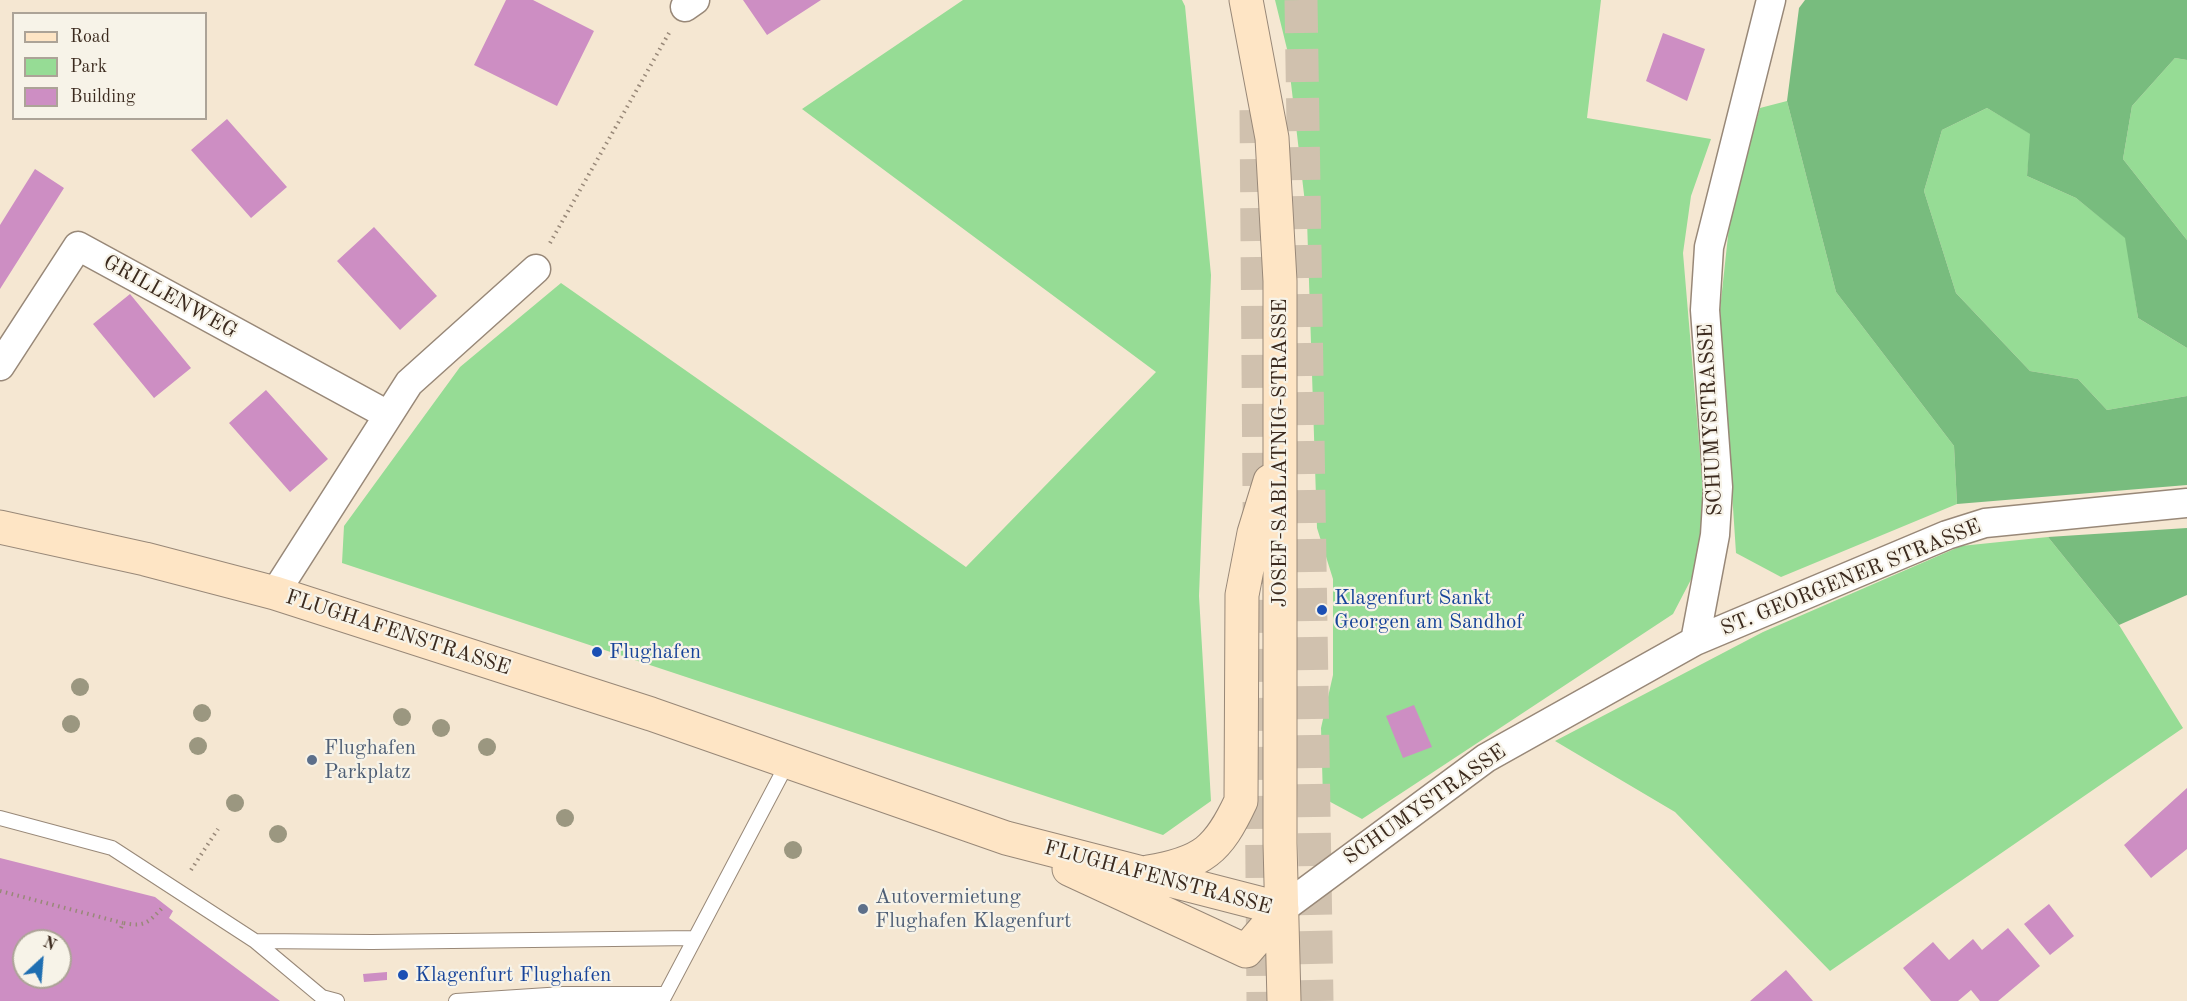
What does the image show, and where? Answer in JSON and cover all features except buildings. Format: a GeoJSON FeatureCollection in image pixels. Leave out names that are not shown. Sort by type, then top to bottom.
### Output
{"type":"FeatureCollection","features":[{"type":"Feature","properties":{"kind":"street","name":"JOSEF-SABLATNIG-STRASSE"},"geometry":{"type":"LineString","coordinates":[[1246,0],[1272,138],[1280,281],[1284,1001]]}},
{"type":"Feature","properties":{"kind":"street","name":"SCHUMYSTRASSE"},"geometry":{"type":"LineString","coordinates":[[1282,909],[1486,758],[1695,641],[1715,535],[1718,487],[1706,310],[1709,247],[1771,0]]}},
{"type":"Feature","properties":{"kind":"street","name":"GRILLENWEG"},"geometry":{"type":"LineString","coordinates":[[0,366],[78,246],[388,416]]}},
{"type":"Feature","properties":{"kind":"street"},"geometry":{"type":"LineString","coordinates":[[275,593],[409,383],[536,269]]}},
{"type":"Feature","properties":{"kind":"street"},"geometry":{"type":"LineString","coordinates":[[1144,873],[1181,867],[1212,849],[1227,830],[1241,801],[1242,595],[1254,532],[1280,447]]}},
{"type":"Feature","properties":{"kind":"street","name":"ST. GEORGENER STRASSE"},"geometry":{"type":"LineString","coordinates":[[1695,641],[1947,535],[1985,523],[2187,503]]}},
{"type":"Feature","properties":{"kind":"street","name":"FLUGHAFENSTRASSE"},"geometry":{"type":"LineString","coordinates":[[0,527],[145,559],[275,593],[651,714],[1006,838],[1282,909],[1246,951],[1006,838]]}},
{"type":"Feature","properties":{"kind":"lane"},"geometry":{"type":"LineString","coordinates":[[456,1001],[563,994],[663,997],[789,761]]}},
{"type":"Feature","properties":{"kind":"lane"},"geometry":{"type":"LineString","coordinates":[[0,818],[112,848],[255,941],[322,997],[337,1001]]}},
{"type":"Feature","properties":{"kind":"lane"},"geometry":{"type":"LineString","coordinates":[[255,941],[694,938]]}},
{"type":"Feature","properties":{"kind":"path"},"geometry":{"type":"LineString","coordinates":[[536,269],[669,32]]}},
{"type":"Feature","properties":{"kind":"path"},"geometry":{"type":"LineString","coordinates":[[0,891],[123,923]]}},
{"type":"Feature","properties":{"kind":"green space"},"geometry":{"type":"Polygon","coordinates":[[[963,0],[1182,0],[1185,6],[1211,275],[1199,596],[1211,801],[1163,835],[342,563],[344,526],[460,367],[561,283],[966,567],[1156,372],[802,109],[963,0]]]}},
{"type":"Feature","properties":{"kind":"green space"},"geometry":{"type":"Polygon","coordinates":[[[1275,0],[1601,0],[1587,118],[1711,139],[1691,196],[1683,253],[1705,513],[1697,568],[1673,614],[1362,819],[1323,798],[1321,728],[1333,675],[1333,579],[1317,528],[1307,220],[1287,49],[1275,0]]]}},
{"type":"Feature","properties":{"kind":"green space"},"geometry":{"type":"Polygon","coordinates":[[[1805,0],[2187,0],[2187,60],[2175,58],[2132,106],[2123,159],[2187,240],[2187,348],[2138,318],[2125,238],[2076,198],[2027,176],[2030,134],[1987,108],[1942,130],[1924,191],[1956,293],[2030,371],[2078,379],[2107,410],[2187,396],[2187,485],[1957,504],[1954,446],[1836,292],[1787,101],[1799,8],[1805,0]]]}},
{"type":"Feature","properties":{"kind":"green space"},"geometry":{"type":"Polygon","coordinates":[[[2175,58],[2187,60],[2187,240],[2123,159],[2132,106],[2175,58]]]}},
{"type":"Feature","properties":{"kind":"green space"},"geometry":{"type":"Polygon","coordinates":[[[1787,101],[1836,292],[1954,446],[1957,504],[1781,577],[1736,553],[1720,310],[1731,208],[1760,108],[1787,101]]]}},
{"type":"Feature","properties":{"kind":"green space"},"geometry":{"type":"Polygon","coordinates":[[[1987,108],[2031,134],[2027,176],[2076,198],[2126,238],[2138,318],[2187,348],[2187,396],[2107,410],[2078,379],[2030,371],[1956,293],[1924,191],[1942,130],[1987,108]]]}},
{"type":"Feature","properties":{"kind":"green space"},"geometry":{"type":"Polygon","coordinates":[[[2187,528],[2187,595],[2119,625],[2048,537],[2187,528]]]}},
{"type":"Feature","properties":{"kind":"green space"},"geometry":{"type":"Polygon","coordinates":[[[2048,537],[2119,625],[2183,728],[1830,971],[1675,812],[1555,741],[1763,632],[1961,546],[2048,537]]]}},
{"type":"Feature","properties":{"kind":"tunnel"},"geometry":{"type":"LineString","coordinates":[[1301,0],[1317,1001]]}},
{"type":"Feature","properties":{"kind":"tunnel"},"geometry":{"type":"LineString","coordinates":[[1256,110],[1263,1001]]}},
{"type":"Feature","properties":{"kind":"place","name":"Klagenfurt Sankt Georgen am Sandhof"},"geometry":{"type":"Point","coordinates":[1322,610]}},
{"type":"Feature","properties":{"kind":"place","name":"Flughafen"},"geometry":{"type":"Point","coordinates":[597,652]}},
{"type":"Feature","properties":{"kind":"place","name":"Flughafen Parkplatz"},"geometry":{"type":"Point","coordinates":[312,760]}},
{"type":"Feature","properties":{"kind":"place","name":"Autovermietung Flughafen Klagenfurt"},"geometry":{"type":"Point","coordinates":[863,909]}},
{"type":"Feature","properties":{"kind":"place","name":"Klagenfurt Flughafen"},"geometry":{"type":"Point","coordinates":[403,975]}}]}
